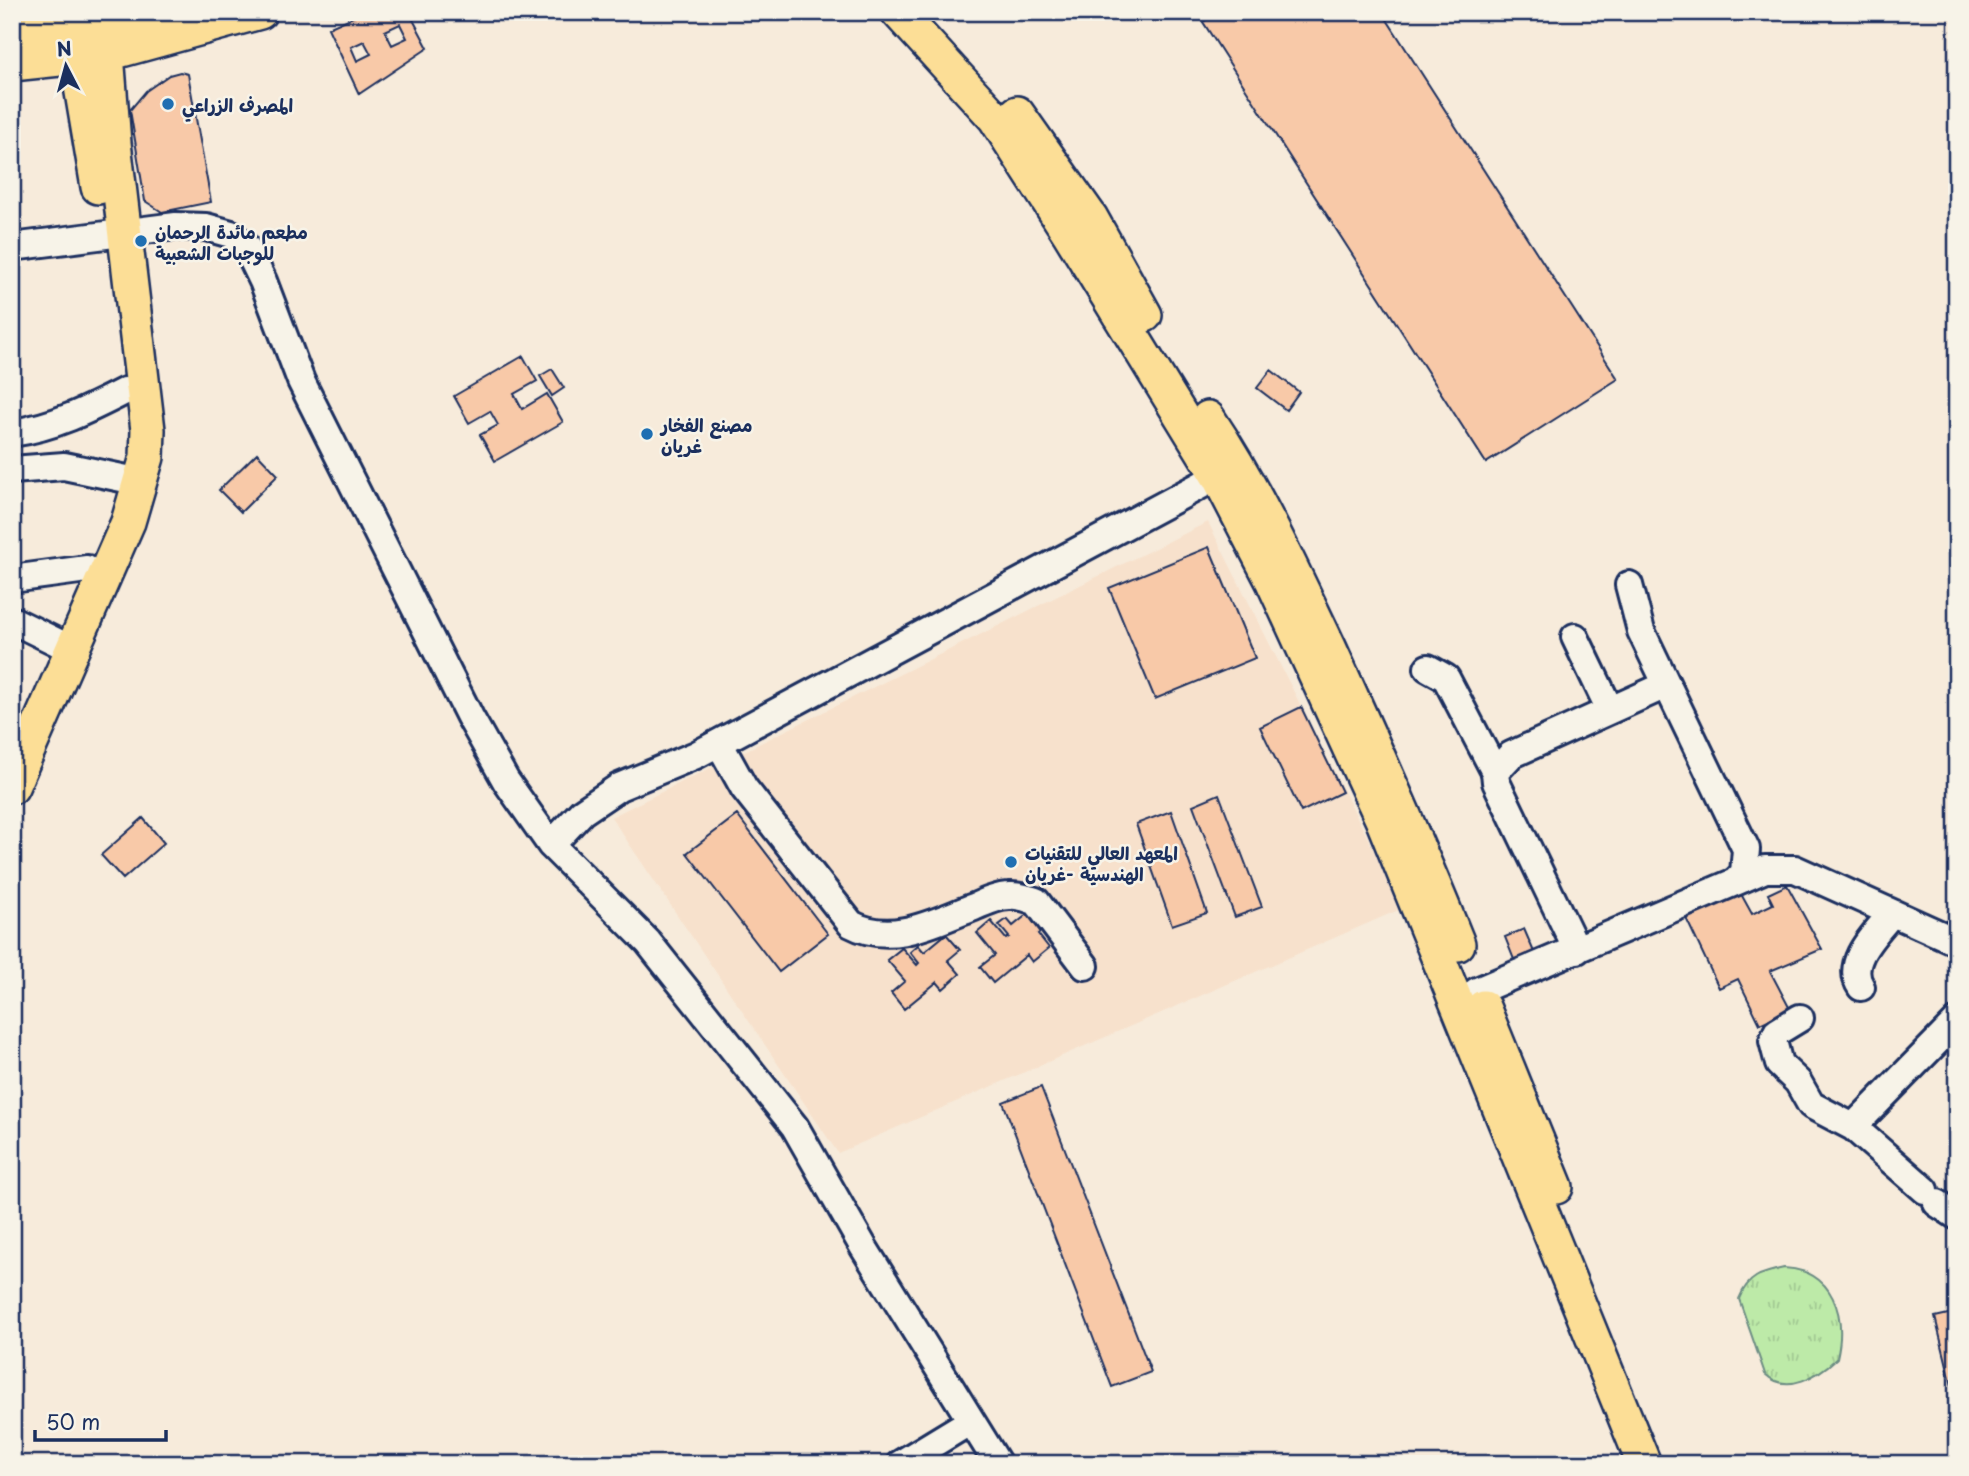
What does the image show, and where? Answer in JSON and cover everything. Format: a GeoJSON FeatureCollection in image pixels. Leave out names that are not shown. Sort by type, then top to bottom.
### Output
{"type":"FeatureCollection","features":[{"type":"Feature","properties":{"kind":"main road"},"geometry":{"type":"LineString","coordinates":[[12,64],[88,40],[156,12]]}},
{"type":"Feature","properties":{"kind":"main road"},"geometry":{"type":"LineString","coordinates":[[12,35],[88,40],[260,12]]}},
{"type":"Feature","properties":{"kind":"main road"},"geometry":{"type":"LineString","coordinates":[[898,12],[1004,113]]}},
{"type":"Feature","properties":{"kind":"main road"},"geometry":{"type":"LineString","coordinates":[[928,12],[1004,113],[1229,471],[1273,582],[1382,819],[1450,956],[1603,1337],[1663,1464]]}},
{"type":"Feature","properties":{"kind":"main road"},"geometry":{"type":"LineString","coordinates":[[12,787],[17,746],[64,645],[114,556],[148,429],[115,235],[88,40]]}},
{"type":"Feature","properties":{"kind":"main road"},"geometry":{"type":"LineString","coordinates":[[64,645],[87,569],[133,481],[115,235]]}},
{"type":"Feature","properties":{"kind":"main road"},"geometry":{"type":"LineString","coordinates":[[1450,956],[1477,991],[1603,1337],[1644,1464]]}},
{"type":"Feature","properties":{"kind":"street"},"geometry":{"type":"LineString","coordinates":[[12,247],[176,226],[206,227],[231,234],[247,248],[263,281],[301,381],[470,717],[506,781],[551,845],[648,942],[795,1127],[969,1422],[998,1464]]}},
{"type":"Feature","properties":{"kind":"street"},"geometry":{"type":"LineString","coordinates":[[12,433],[38,429],[82,414],[125,391]]}},
{"type":"Feature","properties":{"kind":"street"},"geometry":{"type":"LineString","coordinates":[[12,470],[64,466],[133,481]]}},
{"type":"Feature","properties":{"kind":"street"},"geometry":{"type":"LineString","coordinates":[[551,845],[582,812],[619,787],[719,743],[1229,471]]}},
{"type":"Feature","properties":{"kind":"street"},"geometry":{"type":"LineString","coordinates":[[12,579],[87,569]]}},
{"type":"Feature","properties":{"kind":"street"},"geometry":{"type":"LineString","coordinates":[[1629,585],[1641,631],[1746,849],[1747,866],[1735,882]]}},
{"type":"Feature","properties":{"kind":"street"},"geometry":{"type":"LineString","coordinates":[[12,620],[64,645]]}},
{"type":"Feature","properties":{"kind":"street"},"geometry":{"type":"LineString","coordinates":[[1575,637],[1610,710]]}},
{"type":"Feature","properties":{"kind":"street"},"geometry":{"type":"LineString","coordinates":[[1428,668],[1446,678],[1495,772],[1496,782],[1577,950]]}},
{"type":"Feature","properties":{"kind":"street"},"geometry":{"type":"LineString","coordinates":[[1495,772],[1511,755],[1666,685]]}},
{"type":"Feature","properties":{"kind":"street"},"geometry":{"type":"LineString","coordinates":[[719,743],[744,788],[851,924],[877,934],[896,934],[1009,895],[1036,901],[1085,966]]}},
{"type":"Feature","properties":{"kind":"street"},"geometry":{"type":"LineString","coordinates":[[1742,838],[1795,869],[1957,942]]}},
{"type":"Feature","properties":{"kind":"street"},"geometry":{"type":"LineString","coordinates":[[1477,991],[1765,869],[1795,869]]}},
{"type":"Feature","properties":{"kind":"street"},"geometry":{"type":"LineString","coordinates":[[1861,987],[1856,976],[1858,958],[1892,913]]}},
{"type":"Feature","properties":{"kind":"street"},"geometry":{"type":"LineString","coordinates":[[1800,1017],[1777,1032],[1773,1041],[1779,1064],[1798,1082],[1811,1105],[1853,1127],[1940,1203]]}},
{"type":"Feature","properties":{"kind":"street"},"geometry":{"type":"LineString","coordinates":[[1853,1127],[1894,1089],[1957,1021]]}},
{"type":"Feature","properties":{"kind":"street"},"geometry":{"type":"LineString","coordinates":[[900,1464],[969,1422]]}},
{"type":"Feature","properties":{"kind":"shaded area","name":"المعهد العالي للتقنيات الهندسية -غريان"},"geometry":{"type":"Polygon","coordinates":[[[1208,522],[1403,908],[838,1153],[611,817],[1208,522]]]}},
{"type":"Feature","properties":{"kind":"green space"},"geometry":{"type":"Polygon","coordinates":[[[1784,1268],[1801,1271],[1825,1286],[1838,1311],[1840,1326],[1837,1358],[1812,1377],[1792,1383],[1774,1380],[1765,1374],[1739,1299],[1751,1280],[1784,1268]]]}},
{"type":"Feature","properties":{"kind":"building"},"geometry":{"type":"Polygon","coordinates":[[[364,12],[409,12],[428,48],[359,94],[328,28],[364,12]],[[400,24],[385,31],[392,45],[407,38],[400,24]],[[364,41],[351,47],[357,61],[371,54],[364,41]]]}},
{"type":"Feature","properties":{"kind":"building"},"geometry":{"type":"Polygon","coordinates":[[[1219,12],[1382,12],[1618,379],[1486,463],[1203,22],[1219,12]]]}},
{"type":"Feature","properties":{"kind":"building"},"geometry":{"type":"Polygon","coordinates":[[[180,72],[188,74],[211,202],[162,212],[145,201],[130,110],[146,91],[169,75],[180,72]]]}},
{"type":"Feature","properties":{"kind":"building"},"geometry":{"type":"Polygon","coordinates":[[[523,356],[537,381],[514,394],[522,409],[547,394],[563,422],[495,461],[480,435],[498,425],[490,411],[469,423],[454,396],[523,356]]]}},
{"type":"Feature","properties":{"kind":"building"},"geometry":{"type":"Polygon","coordinates":[[[552,369],[564,388],[552,396],[540,376],[552,369]]]}},
{"type":"Feature","properties":{"kind":"building"},"geometry":{"type":"Polygon","coordinates":[[[1271,370],[1299,392],[1286,410],[1257,388],[1271,370]]]}},
{"type":"Feature","properties":{"kind":"building"},"geometry":{"type":"Polygon","coordinates":[[[257,453],[278,475],[241,512],[219,490],[257,453]]]}},
{"type":"Feature","properties":{"kind":"building"},"geometry":{"type":"Polygon","coordinates":[[[1209,547],[1255,658],[1155,699],[1109,588],[1209,547]]]}},
{"type":"Feature","properties":{"kind":"building"},"geometry":{"type":"Polygon","coordinates":[[[1301,707],[1342,792],[1301,812],[1260,727],[1301,707]]]}},
{"type":"Feature","properties":{"kind":"building"},"geometry":{"type":"Polygon","coordinates":[[[1219,794],[1262,907],[1235,917],[1193,805],[1219,794]]]}},
{"type":"Feature","properties":{"kind":"building"},"geometry":{"type":"Polygon","coordinates":[[[1171,811],[1207,913],[1172,925],[1136,824],[1171,811]]]}},
{"type":"Feature","properties":{"kind":"building"},"geometry":{"type":"Polygon","coordinates":[[[737,815],[828,934],[779,972],[687,853],[737,815]]]}},
{"type":"Feature","properties":{"kind":"building"},"geometry":{"type":"Polygon","coordinates":[[[143,818],[164,843],[123,879],[101,855],[143,818]]]}},
{"type":"Feature","properties":{"kind":"building"},"geometry":{"type":"Polygon","coordinates":[[[1787,885],[1822,949],[1770,971],[1790,1009],[1760,1024],[1738,979],[1719,988],[1686,918],[1741,894],[1752,914],[1773,904],[1768,894],[1787,885]]]}},
{"type":"Feature","properties":{"kind":"building"},"geometry":{"type":"Polygon","coordinates":[[[1035,908],[1050,924],[1038,934],[1049,948],[1032,962],[1027,955],[993,983],[980,967],[995,955],[977,933],[991,921],[1006,939],[1009,937],[999,925],[1007,919],[1013,926],[1035,908]]]}},
{"type":"Feature","properties":{"kind":"building"},"geometry":{"type":"Polygon","coordinates":[[[1524,929],[1537,959],[1517,967],[1505,937],[1524,929]]]}},
{"type":"Feature","properties":{"kind":"building"},"geometry":{"type":"Polygon","coordinates":[[[946,934],[960,950],[948,960],[960,974],[943,989],[937,982],[904,1009],[891,993],[905,981],[887,960],[902,948],[917,965],[919,963],[910,952],[918,945],[924,952],[946,934]]]}},
{"type":"Feature","properties":{"kind":"building"},"geometry":{"type":"Polygon","coordinates":[[[1041,1087],[1151,1372],[1112,1387],[1003,1102],[1041,1087]]]}},
{"type":"Feature","properties":{"kind":"building"},"geometry":{"type":"Polygon","coordinates":[[[1957,1312],[1957,1406],[1935,1317],[1957,1312]]]}},
{"type":"Feature","properties":{"kind":"place","name":"المصرف الزراعي"},"geometry":{"type":"Point","coordinates":[168,104]}},
{"type":"Feature","properties":{"kind":"place","name":"مطعم مائدة الرحمان للوجبات الشعبية"},"geometry":{"type":"Point","coordinates":[141,241]}},
{"type":"Feature","properties":{"kind":"place","name":"مصنع الفخار غريان"},"geometry":{"type":"Point","coordinates":[647,434]}},
{"type":"Feature","properties":{"kind":"place","name":"المعهد العالي للتقنيات الهندسية -غريان"},"geometry":{"type":"Point","coordinates":[1011,862]}}]}
